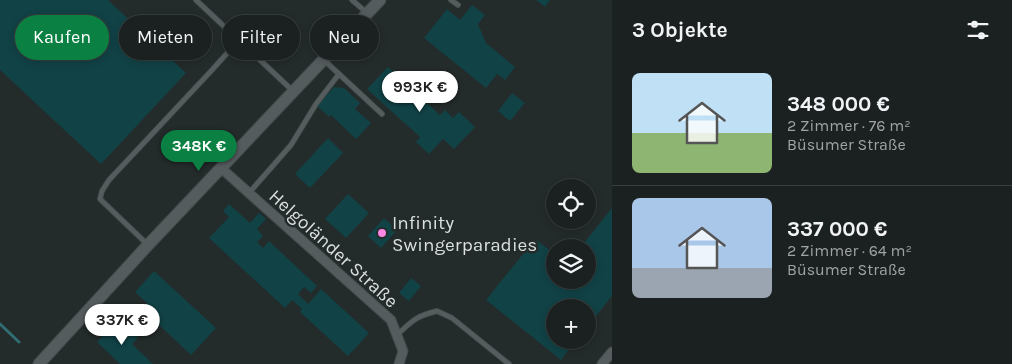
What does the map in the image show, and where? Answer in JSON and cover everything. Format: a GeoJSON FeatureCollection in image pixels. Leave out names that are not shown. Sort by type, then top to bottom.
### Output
{"type":"FeatureCollection","features":[{"type":"Feature","properties":{"kind":"street"},"geometry":{"type":"LineString","coordinates":[[367,13],[380,0]]}},
{"type":"Feature","properties":{"kind":"street"},"geometry":{"type":"LineString","coordinates":[[39,364],[148,245],[324,60]]}},
{"type":"Feature","properties":{"kind":"street","name":"Helgoländer Straße"},"geometry":{"type":"LineString","coordinates":[[221,168],[392,320],[403,351],[399,364]]}},
{"type":"Feature","properties":{"kind":"street"},"geometry":{"type":"LineString","coordinates":[[602,364],[612,352]]}},
{"type":"Feature","properties":{"kind":"lane"},"geometry":{"type":"LineString","coordinates":[[196,0],[222,24]]}},
{"type":"Feature","properties":{"kind":"lane"},"geometry":{"type":"LineString","coordinates":[[352,0],[367,13]]}},
{"type":"Feature","properties":{"kind":"lane"},"geometry":{"type":"LineString","coordinates":[[451,0],[458,5]]}},
{"type":"Feature","properties":{"kind":"lane"},"geometry":{"type":"LineString","coordinates":[[148,245],[100,199],[102,191],[109,180],[222,59]]}},
{"type":"Feature","properties":{"kind":"lane"},"geometry":{"type":"LineString","coordinates":[[260,60],[294,92]]}},
{"type":"Feature","properties":{"kind":"lane"},"geometry":{"type":"LineString","coordinates":[[324,60],[382,114]]}},
{"type":"Feature","properties":{"kind":"lane"},"geometry":{"type":"LineString","coordinates":[[249,193],[291,145],[316,104],[339,74]]}},
{"type":"Feature","properties":{"kind":"lane"},"geometry":{"type":"LineString","coordinates":[[397,335],[415,318],[422,314],[436,311],[452,318],[509,364]]}},
{"type":"Feature","properties":{"kind":"building"},"geometry":{"type":"Polygon","coordinates":[[[0,0],[108,0],[124,15],[119,15],[119,60],[172,60],[186,73],[101,164],[0,70],[0,0]]]}},
{"type":"Feature","properties":{"kind":"building"},"geometry":{"type":"Polygon","coordinates":[[[536,0],[550,0],[545,7],[536,0]]]}},
{"type":"Feature","properties":{"kind":"building"},"geometry":{"type":"Polygon","coordinates":[[[472,5],[485,15],[478,24],[486,43],[515,67],[505,80],[497,74],[486,88],[424,38],[447,9],[460,20],[472,5]]]}},
{"type":"Feature","properties":{"kind":"building"},"geometry":{"type":"Polygon","coordinates":[[[388,67],[440,115],[445,110],[453,118],[459,112],[475,127],[454,149],[443,139],[429,154],[416,142],[420,137],[367,89],[388,67]]]}},
{"type":"Feature","properties":{"kind":"building"},"geometry":{"type":"Polygon","coordinates":[[[334,87],[344,88],[360,103],[355,109],[371,123],[356,139],[331,115],[329,117],[317,106],[334,87]]]}},
{"type":"Feature","properties":{"kind":"building"},"geometry":{"type":"Polygon","coordinates":[[[512,93],[525,103],[510,121],[498,111],[512,93]]]}},
{"type":"Feature","properties":{"kind":"building"},"geometry":{"type":"Polygon","coordinates":[[[328,138],[343,153],[310,188],[295,174],[328,138]]]}},
{"type":"Feature","properties":{"kind":"building"},"geometry":{"type":"Polygon","coordinates":[[[348,194],[369,213],[346,238],[325,219],[348,194]]]}},
{"type":"Feature","properties":{"kind":"building"},"geometry":{"type":"Polygon","coordinates":[[[229,204],[250,223],[259,213],[266,219],[257,229],[263,236],[257,242],[263,248],[269,241],[317,286],[311,293],[304,287],[298,294],[308,304],[321,289],[369,333],[348,356],[300,312],[302,309],[292,300],[285,308],[209,238],[229,217],[223,211],[229,204]]]}},
{"type":"Feature","properties":{"kind":"building"},"geometry":{"type":"Polygon","coordinates":[[[612,208],[612,296],[596,316],[596,299],[546,299],[546,348],[486,300],[535,239],[546,247],[546,289],[596,289],[596,239],[587,239],[612,208]]]}},
{"type":"Feature","properties":{"kind":"building","name":"Infinity Swingerparadies"},"geometry":{"type":"Polygon","coordinates":[[[384,218],[397,230],[381,248],[368,236],[384,218]]]}},
{"type":"Feature","properties":{"kind":"building"},"geometry":{"type":"Polygon","coordinates":[[[154,271],[216,328],[191,355],[143,310],[148,304],[135,292],[154,271]]]}},
{"type":"Feature","properties":{"kind":"building"},"geometry":{"type":"Polygon","coordinates":[[[411,278],[421,286],[409,301],[399,293],[411,278]]]}},
{"type":"Feature","properties":{"kind":"building"},"geometry":{"type":"Polygon","coordinates":[[[118,320],[138,338],[132,344],[153,364],[120,364],[97,342],[118,320]]]}},
{"type":"Feature","properties":{"kind":"building"},"geometry":{"type":"Polygon","coordinates":[[[547,349],[569,349],[561,360],[547,349]]]}},
{"type":"Feature","properties":{"kind":"waterway"},"geometry":{"type":"LineString","coordinates":[[0,324],[19,342]]}},
{"type":"Feature","properties":{"kind":"place","name":"Infinity Swingerparadies"},"geometry":{"type":"Point","coordinates":[382,233]}}]}
